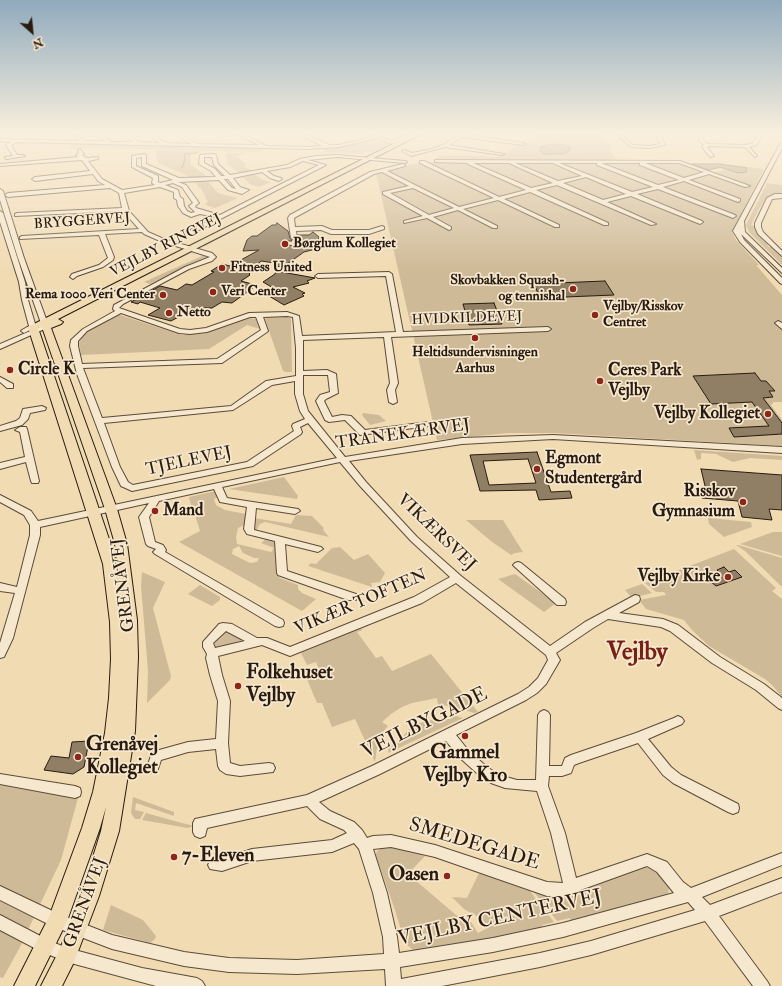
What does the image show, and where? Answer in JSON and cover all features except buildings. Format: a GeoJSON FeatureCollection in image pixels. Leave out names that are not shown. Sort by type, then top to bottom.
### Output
{"type":"FeatureCollection","features":[{"type":"Feature","properties":{"kind":"main road","name":"VEJLBY RINGVEJ"},"geometry":{"type":"LineString","coordinates":[[40,327],[73,316],[195,249],[331,180]]}},
{"type":"Feature","properties":{"kind":"main road","name":"GRENÅVEJ"},"geometry":{"type":"LineString","coordinates":[[40,327],[103,511],[124,561],[130,620],[131,657],[128,724],[121,774],[110,831],[98,873],[77,929],[67,955],[51,986]]}},
{"type":"Feature","properties":{"kind":"main road","name":"GRENÅVEJ"},"geometry":{"type":"LineString","coordinates":[[24,986],[57,920],[78,866],[101,792],[113,733],[117,698],[118,659],[116,614],[103,511],[40,327]]}},
{"type":"Feature","properties":{"kind":"street"},"geometry":{"type":"LineString","coordinates":[[79,366],[219,361],[264,331],[259,315],[242,317],[207,330],[190,332],[179,331],[119,311],[115,308],[117,305],[187,268],[210,260],[213,257],[210,254],[195,249],[155,238],[143,230],[125,209],[121,192],[110,183],[104,182],[102,180]]}},
{"type":"Feature","properties":{"kind":"street"},"geometry":{"type":"LineString","coordinates":[[155,180],[155,183],[176,191],[181,206],[185,212],[191,215],[200,212]]}},
{"type":"Feature","properties":{"kind":"street"},"geometry":{"type":"LineString","coordinates":[[121,192],[178,180]]}},
{"type":"Feature","properties":{"kind":"street"},"geometry":{"type":"LineString","coordinates":[[223,180],[230,189],[242,192],[246,190],[238,188],[231,180]]}},
{"type":"Feature","properties":{"kind":"street"},"geometry":{"type":"LineString","coordinates":[[192,232],[294,180]]}},
{"type":"Feature","properties":{"kind":"street"},"geometry":{"type":"LineString","coordinates":[[294,238],[292,216],[359,180]]}},
{"type":"Feature","properties":{"kind":"street"},"geometry":{"type":"LineString","coordinates":[[402,180],[495,227]]}},
{"type":"Feature","properties":{"kind":"street"},"geometry":{"type":"LineString","coordinates":[[461,180],[557,226]]}},
{"type":"Feature","properties":{"kind":"street"},"geometry":{"type":"LineString","coordinates":[[507,180],[606,224]]}},
{"type":"Feature","properties":{"kind":"street"},"geometry":{"type":"LineString","coordinates":[[551,180],[653,224]]}},
{"type":"Feature","properties":{"kind":"street"},"geometry":{"type":"LineString","coordinates":[[406,222],[570,180]]}},
{"type":"Feature","properties":{"kind":"street"},"geometry":{"type":"LineString","coordinates":[[596,180],[700,222]]}},
{"type":"Feature","properties":{"kind":"street"},"geometry":{"type":"LineString","coordinates":[[641,180],[733,216]]}},
{"type":"Feature","properties":{"kind":"street"},"geometry":{"type":"LineString","coordinates":[[603,202],[684,180],[738,200]]}},
{"type":"Feature","properties":{"kind":"street"},"geometry":{"type":"LineString","coordinates":[[729,180],[747,186]]}},
{"type":"Feature","properties":{"kind":"street"},"geometry":{"type":"LineString","coordinates":[[763,180],[736,229],[738,236],[782,282]]}},
{"type":"Feature","properties":{"kind":"street"},"geometry":{"type":"LineString","coordinates":[[172,181],[184,186],[189,191],[196,204],[192,206]]}},
{"type":"Feature","properties":{"kind":"street"},"geometry":{"type":"LineString","coordinates":[[8,195],[110,183]]}},
{"type":"Feature","properties":{"kind":"street"},"geometry":{"type":"LineString","coordinates":[[414,186],[385,193],[449,228]]}},
{"type":"Feature","properties":{"kind":"street","name":"GRENÅVEJ"},"geometry":{"type":"LineString","coordinates":[[0,191],[4,219],[22,282],[25,300],[40,327]]}},
{"type":"Feature","properties":{"kind":"street"},"geometry":{"type":"LineString","coordinates":[[782,196],[770,198],[758,226],[760,233],[782,254]]}},
{"type":"Feature","properties":{"kind":"street"},"geometry":{"type":"LineString","coordinates":[[181,206],[192,206],[200,212],[221,217]]}},
{"type":"Feature","properties":{"kind":"street"},"geometry":{"type":"LineString","coordinates":[[17,215],[125,209]]}},
{"type":"Feature","properties":{"kind":"street","name":"GRENÅVEJ"},"geometry":{"type":"LineString","coordinates":[[0,212],[21,258],[40,327]]}},
{"type":"Feature","properties":{"kind":"street"},"geometry":{"type":"LineString","coordinates":[[741,221],[742,232],[782,271]]}},
{"type":"Feature","properties":{"kind":"street"},"geometry":{"type":"LineString","coordinates":[[292,229],[322,228],[331,232],[369,232],[382,228]]}},
{"type":"Feature","properties":{"kind":"street","name":"BRYGGERVEJ"},"geometry":{"type":"LineString","coordinates":[[22,238],[143,230]]}},
{"type":"Feature","properties":{"kind":"street"},"geometry":{"type":"LineString","coordinates":[[73,277],[74,275],[101,266],[111,259],[112,257],[101,232]]}},
{"type":"Feature","properties":{"kind":"street"},"geometry":{"type":"LineString","coordinates":[[318,276],[389,274],[400,334]]}},
{"type":"Feature","properties":{"kind":"street","name":"TJELEVEJ"},"geometry":{"type":"LineString","coordinates":[[119,311],[78,335],[74,346],[79,366],[98,421],[116,467],[127,487],[137,488],[250,464],[298,432],[296,426],[300,423],[312,422]]}},
{"type":"Feature","properties":{"kind":"street","name":"VIKÆRSVEJ"},"geometry":{"type":"LineString","coordinates":[[259,315],[285,314],[296,316],[300,348],[299,376],[301,403],[304,411],[312,422],[343,459],[414,539],[457,578],[550,652]]}},
{"type":"Feature","properties":{"kind":"street"},"geometry":{"type":"LineString","coordinates":[[0,344],[40,327]]}},
{"type":"Feature","properties":{"kind":"street"},"geometry":{"type":"LineString","coordinates":[[0,347],[40,327]]}},
{"type":"Feature","properties":{"kind":"street","name":"HVIDKILDEVEJ"},"geometry":{"type":"LineString","coordinates":[[298,338],[548,329]]}},
{"type":"Feature","properties":{"kind":"street","name":"HVIDKILDEVEJ"},"geometry":{"type":"LineString","coordinates":[[388,335],[394,383],[391,390],[393,402]]}},
{"type":"Feature","properties":{"kind":"street"},"geometry":{"type":"LineString","coordinates":[[98,421],[234,408],[269,383],[299,376],[327,372],[332,374],[334,393],[323,397],[320,401],[329,420]]}},
{"type":"Feature","properties":{"kind":"street"},"geometry":{"type":"LineString","coordinates":[[0,379],[10,386]]}},
{"type":"Feature","properties":{"kind":"street"},"geometry":{"type":"LineString","coordinates":[[0,429],[20,423],[24,419],[26,411],[42,408]]}},
{"type":"Feature","properties":{"kind":"street"},"geometry":{"type":"LineString","coordinates":[[312,422],[342,417],[348,418],[363,433],[429,424]]}},
{"type":"Feature","properties":{"kind":"street"},"geometry":{"type":"LineString","coordinates":[[19,430],[23,429],[35,481]]}},
{"type":"Feature","properties":{"kind":"street","name":"TRANEKÆRVEJ"},"geometry":{"type":"LineString","coordinates":[[35,525],[343,459],[455,442],[524,437],[782,450]]}},
{"type":"Feature","properties":{"kind":"street"},"geometry":{"type":"LineString","coordinates":[[0,466],[30,458]]}},
{"type":"Feature","properties":{"kind":"street"},"geometry":{"type":"LineString","coordinates":[[217,485],[223,500],[295,511]]}},
{"type":"Feature","properties":{"kind":"street"},"geometry":{"type":"LineString","coordinates":[[0,498],[28,513],[35,525],[35,535],[21,591],[8,638],[0,654]]}},
{"type":"Feature","properties":{"kind":"street"},"geometry":{"type":"LineString","coordinates":[[154,500],[150,510],[144,517],[151,544],[160,547],[161,550],[158,552],[279,623]]}},
{"type":"Feature","properties":{"kind":"street"},"geometry":{"type":"LineString","coordinates":[[252,504],[249,529],[250,532],[318,549]]}},
{"type":"Feature","properties":{"kind":"street"},"geometry":{"type":"LineString","coordinates":[[280,540],[282,573],[352,597]]}},
{"type":"Feature","properties":{"kind":"street"},"geometry":{"type":"LineString","coordinates":[[518,565],[560,602]]}},
{"type":"Feature","properties":{"kind":"street","name":"VIKÆR TOFTEN"},"geometry":{"type":"LineString","coordinates":[[213,654],[256,642],[267,642],[290,652],[418,600],[457,578]]}},
{"type":"Feature","properties":{"kind":"street"},"geometry":{"type":"LineString","coordinates":[[0,587],[21,591]]}},
{"type":"Feature","properties":{"kind":"street"},"geometry":{"type":"LineString","coordinates":[[550,652],[606,615],[635,599]]}},
{"type":"Feature","properties":{"kind":"street"},"geometry":{"type":"LineString","coordinates":[[606,615],[663,623],[674,628],[716,660],[760,687],[782,705]]}},
{"type":"Feature","properties":{"kind":"street","name":"VIKÆR TOFTEN"},"geometry":{"type":"LineString","coordinates":[[256,642],[228,627],[223,627],[208,642],[208,647],[213,654],[212,658],[214,670],[224,701],[222,743],[224,766],[230,770],[240,771],[269,768]]}},
{"type":"Feature","properties":{"kind":"street","name":"VEJLBYGADE"},"geometry":{"type":"LineString","coordinates":[[200,832],[200,823],[309,800],[376,770],[448,734],[533,690],[542,681],[554,660],[550,652]]}},
{"type":"Feature","properties":{"kind":"street"},"geometry":{"type":"LineString","coordinates":[[448,734],[464,754],[483,771],[495,779],[505,783],[517,785],[542,786],[544,715]]}},
{"type":"Feature","properties":{"kind":"street"},"geometry":{"type":"LineString","coordinates":[[543,771],[562,771],[567,769],[569,762],[575,759],[640,737],[678,721]]}},
{"type":"Feature","properties":{"kind":"street"},"geometry":{"type":"LineString","coordinates":[[640,737],[667,771],[677,779],[733,808]]}},
{"type":"Feature","properties":{"kind":"street"},"geometry":{"type":"LineString","coordinates":[[153,768],[156,756],[188,747],[222,743]]}},
{"type":"Feature","properties":{"kind":"street"},"geometry":{"type":"LineString","coordinates":[[0,779],[75,792]]}},
{"type":"Feature","properties":{"kind":"street","name":"SMEDEGADE"},"geometry":{"type":"LineString","coordinates":[[542,786],[558,834],[571,887]]}},
{"type":"Feature","properties":{"kind":"street"},"geometry":{"type":"LineString","coordinates":[[309,800],[318,810],[349,826],[357,834],[365,846],[380,893],[390,937],[394,986]]}},
{"type":"Feature","properties":{"kind":"street"},"geometry":{"type":"LineString","coordinates":[[215,865],[222,865],[252,855],[332,846],[344,842],[357,834]]}},
{"type":"Feature","properties":{"kind":"street","name":"SMEDEGADE"},"geometry":{"type":"LineString","coordinates":[[365,846],[373,842],[391,841],[435,851],[547,889],[561,890],[646,860],[662,867],[678,887],[690,895],[708,913],[762,986]]}},
{"type":"Feature","properties":{"kind":"street","name":"VEJLBY CENTERVEJ"},"geometry":{"type":"LineString","coordinates":[[0,893],[77,929],[112,942],[161,954],[229,965],[297,967],[392,962],[493,945],[556,932],[690,895],[782,859]]}},
{"type":"Feature","properties":{"kind":"street"},"geometry":{"type":"LineString","coordinates":[[402,986],[540,960],[591,948],[708,913],[782,885]]}},
{"type":"Feature","properties":{"kind":"street"},"geometry":{"type":"LineString","coordinates":[[0,922],[45,946],[67,955],[142,976],[197,986]]}},
{"type":"Feature","properties":{"kind":"shaded area"},"geometry":{"type":"Polygon","coordinates":[[[246,180],[263,180],[271,182],[259,187],[251,185],[246,180]]]}},
{"type":"Feature","properties":{"kind":"shaded area"},"geometry":{"type":"Polygon","coordinates":[[[331,180],[205,246],[204,245],[238,226],[331,180]]]}},
{"type":"Feature","properties":{"kind":"shaded area","name":"Vejlby/Risskov Centret"},"geometry":{"type":"Polygon","coordinates":[[[378,180],[758,180],[732,232],[736,240],[759,265],[756,265],[782,295],[782,402],[774,402],[771,405],[782,420],[782,446],[554,433],[509,433],[437,440],[378,180]]]}},
{"type":"Feature","properties":{"kind":"shaded area"},"geometry":{"type":"Polygon","coordinates":[[[188,181],[208,181],[218,193],[238,198],[215,208],[206,205],[205,204],[208,202],[201,188],[199,188],[196,183],[188,181]]]}},
{"type":"Feature","properties":{"kind":"shaded area"},"geometry":{"type":"Polygon","coordinates":[[[767,183],[782,185],[782,195],[768,196],[760,207],[751,225],[755,226],[758,234],[769,244],[767,245],[769,247],[773,247],[782,255],[782,265],[749,232],[746,225],[767,183]]]}},
{"type":"Feature","properties":{"kind":"shaded area"},"geometry":{"type":"Polygon","coordinates":[[[205,256],[206,258],[190,264],[150,284],[144,282],[205,256]]]}},
{"type":"Feature","properties":{"kind":"shaded area"},"geometry":{"type":"Polygon","coordinates":[[[116,315],[182,335],[206,333],[250,318],[256,319],[260,329],[247,325],[209,349],[81,355],[79,343],[84,333],[116,315]]]}},
{"type":"Feature","properties":{"kind":"shaded area"},"geometry":{"type":"Polygon","coordinates":[[[287,316],[291,319],[292,372],[283,371],[265,319],[267,317],[287,316]]]}},
{"type":"Feature","properties":{"kind":"shaded area"},"geometry":{"type":"Polygon","coordinates":[[[363,413],[379,415],[386,421],[370,425],[362,415],[363,413]]]}},
{"type":"Feature","properties":{"kind":"shaded area"},"geometry":{"type":"Polygon","coordinates":[[[694,450],[782,456],[782,460],[750,458],[733,462],[716,454],[701,453],[701,459],[697,460],[694,450]]]}},
{"type":"Feature","properties":{"kind":"shaded area"},"geometry":{"type":"Polygon","coordinates":[[[284,477],[298,496],[297,499],[229,489],[284,477]]]}},
{"type":"Feature","properties":{"kind":"shaded area"},"geometry":{"type":"Polygon","coordinates":[[[216,491],[218,497],[214,499],[216,505],[225,510],[246,514],[246,524],[238,528],[236,537],[237,544],[271,552],[274,548],[261,543],[266,539],[276,541],[278,567],[276,574],[280,578],[298,585],[298,589],[302,593],[316,599],[302,611],[179,542],[200,531],[194,512],[189,513],[192,509],[189,497],[216,491]],[[239,546],[233,549],[232,554],[250,563],[257,562],[259,558],[254,558],[243,553],[239,546]]]}},
{"type":"Feature","properties":{"kind":"shaded area"},"geometry":{"type":"Polygon","coordinates":[[[296,515],[312,516],[324,528],[323,530],[329,537],[265,522],[260,524],[256,531],[252,529],[254,518],[291,524],[296,515]]]}},
{"type":"Feature","properties":{"kind":"shaded area"},"geometry":{"type":"Polygon","coordinates":[[[708,518],[751,522],[752,527],[724,537],[709,524],[708,518]]]}},
{"type":"Feature","properties":{"kind":"shaded area"},"geometry":{"type":"Polygon","coordinates":[[[466,520],[503,520],[523,552],[511,555],[492,542],[466,520]]]}},
{"type":"Feature","properties":{"kind":"shaded area"},"geometry":{"type":"Polygon","coordinates":[[[773,532],[782,532],[782,556],[740,544],[773,532]]]}},
{"type":"Feature","properties":{"kind":"shaded area"},"geometry":{"type":"Polygon","coordinates":[[[736,545],[782,558],[782,587],[745,551],[736,545]]]}},
{"type":"Feature","properties":{"kind":"shaded area"},"geometry":{"type":"Polygon","coordinates":[[[340,547],[354,560],[368,554],[385,573],[380,582],[371,583],[372,587],[308,566],[311,563],[316,564],[332,548],[340,547]]]}},
{"type":"Feature","properties":{"kind":"shaded area"},"geometry":{"type":"Polygon","coordinates":[[[734,549],[776,588],[772,591],[782,599],[782,697],[765,679],[709,646],[684,620],[646,609],[639,600],[666,595],[664,592],[656,592],[645,583],[734,549]]]}},
{"type":"Feature","properties":{"kind":"shaded area"},"geometry":{"type":"Polygon","coordinates":[[[142,572],[165,582],[153,608],[171,676],[170,680],[147,703],[148,671],[141,586],[142,572]]]}},
{"type":"Feature","properties":{"kind":"shaded area"},"geometry":{"type":"Polygon","coordinates":[[[515,574],[556,603],[544,612],[498,579],[515,574]]]}},
{"type":"Feature","properties":{"kind":"shaded area"},"geometry":{"type":"Polygon","coordinates":[[[642,584],[652,593],[632,598],[625,590],[642,584]]]}},
{"type":"Feature","properties":{"kind":"shaded area"},"geometry":{"type":"Polygon","coordinates":[[[200,585],[220,597],[220,600],[212,606],[188,594],[200,585]]]}},
{"type":"Feature","properties":{"kind":"shaded area"},"geometry":{"type":"Polygon","coordinates":[[[359,628],[363,630],[357,632],[376,658],[382,656],[392,671],[431,654],[478,712],[474,713],[452,706],[438,705],[437,698],[412,703],[402,707],[382,722],[388,726],[378,741],[375,762],[355,719],[332,727],[322,703],[317,703],[306,677],[321,674],[316,662],[307,665],[301,653],[359,628]]]}},
{"type":"Feature","properties":{"kind":"shaded area"},"geometry":{"type":"Polygon","coordinates":[[[224,630],[246,641],[216,649],[211,646],[211,643],[224,630]]]}},
{"type":"Feature","properties":{"kind":"shaded area"},"geometry":{"type":"Polygon","coordinates":[[[452,715],[463,718],[388,753],[389,743],[396,745],[409,729],[416,724],[436,719],[451,719],[452,715]]]}},
{"type":"Feature","properties":{"kind":"shaded area"},"geometry":{"type":"Polygon","coordinates":[[[0,782],[78,798],[61,860],[20,947],[3,978],[0,977],[0,782]]]}},
{"type":"Feature","properties":{"kind":"shaded area"},"geometry":{"type":"Polygon","coordinates":[[[133,797],[174,812],[174,816],[136,803],[135,810],[144,812],[140,819],[135,819],[131,813],[133,797]]]}},
{"type":"Feature","properties":{"kind":"shaded area"},"geometry":{"type":"Polygon","coordinates":[[[146,813],[194,826],[188,828],[142,820],[146,813]]]}},
{"type":"Feature","properties":{"kind":"shaded area"},"geometry":{"type":"Polygon","coordinates":[[[388,845],[425,856],[408,874],[456,915],[471,922],[478,933],[488,928],[482,919],[464,909],[452,897],[467,898],[479,873],[530,891],[554,922],[542,925],[543,928],[444,947],[413,950],[405,943],[375,854],[382,846],[388,845]]]}},
{"type":"Feature","properties":{"kind":"shaded area"},"geometry":{"type":"Polygon","coordinates":[[[643,867],[652,868],[660,873],[669,887],[668,894],[571,921],[570,918],[557,921],[534,892],[535,890],[554,895],[571,894],[643,867]]]}},
{"type":"Feature","properties":{"kind":"shaded area"},"geometry":{"type":"Polygon","coordinates":[[[111,905],[143,920],[156,936],[155,939],[150,943],[103,930],[111,905]]]}},
{"type":"Feature","properties":{"kind":"place","name":"Børglum Kollegiet"},"geometry":{"type":"Point","coordinates":[285,244]}},
{"type":"Feature","properties":{"kind":"place","name":"Fitness United"},"geometry":{"type":"Point","coordinates":[222,268]}},
{"type":"Feature","properties":{"kind":"place","name":"Skovbakken Squash- og tennishal"},"geometry":{"type":"Point","coordinates":[573,289]}},
{"type":"Feature","properties":{"kind":"place","name":"Veri Center"},"geometry":{"type":"Point","coordinates":[213,292]}},
{"type":"Feature","properties":{"kind":"place","name":"Rema 1000 Veri Center"},"geometry":{"type":"Point","coordinates":[163,295]}},
{"type":"Feature","properties":{"kind":"place","name":"Netto"},"geometry":{"type":"Point","coordinates":[169,313]}},
{"type":"Feature","properties":{"kind":"place","name":"Vejlby/Risskov Centret"},"geometry":{"type":"Point","coordinates":[595,315]}},
{"type":"Feature","properties":{"kind":"place","name":"Heltidsundervisningen Aarhus"},"geometry":{"type":"Point","coordinates":[475,338]}},
{"type":"Feature","properties":{"kind":"place","name":"Circle K"},"geometry":{"type":"Point","coordinates":[10,370]}},
{"type":"Feature","properties":{"kind":"place","name":"Ceres Park Vejlby"},"geometry":{"type":"Point","coordinates":[600,381]}},
{"type":"Feature","properties":{"kind":"place","name":"Vejlby Kollegiet"},"geometry":{"type":"Point","coordinates":[768,414]}},
{"type":"Feature","properties":{"kind":"place","name":"Egmont Studentergård"},"geometry":{"type":"Point","coordinates":[537,469]}},
{"type":"Feature","properties":{"kind":"place","name":"Risskov Gymnasium"},"geometry":{"type":"Point","coordinates":[743,502]}},
{"type":"Feature","properties":{"kind":"place","name":"Mand"},"geometry":{"type":"Point","coordinates":[155,511]}},
{"type":"Feature","properties":{"kind":"place","name":"Vejlby Kirke"},"geometry":{"type":"Point","coordinates":[728,577]}},
{"type":"Feature","properties":{"kind":"place","name":"Folkehuset Vejlby"},"geometry":{"type":"Point","coordinates":[238,686]}},
{"type":"Feature","properties":{"kind":"place","name":"Gammel Vejlby Kro"},"geometry":{"type":"Point","coordinates":[465,736]}},
{"type":"Feature","properties":{"kind":"place","name":"Grenåvej Kollegiet"},"geometry":{"type":"Point","coordinates":[78,757]}},
{"type":"Feature","properties":{"kind":"place","name":"7-Eleven"},"geometry":{"type":"Point","coordinates":[174,857]}},
{"type":"Feature","properties":{"kind":"place","name":"Oasen"},"geometry":{"type":"Point","coordinates":[447,876]}},
{"type":"Feature","properties":{"kind":"district","name":"Vejlby"},"geometry":{"type":"Point","coordinates":[637,654]}}]}
